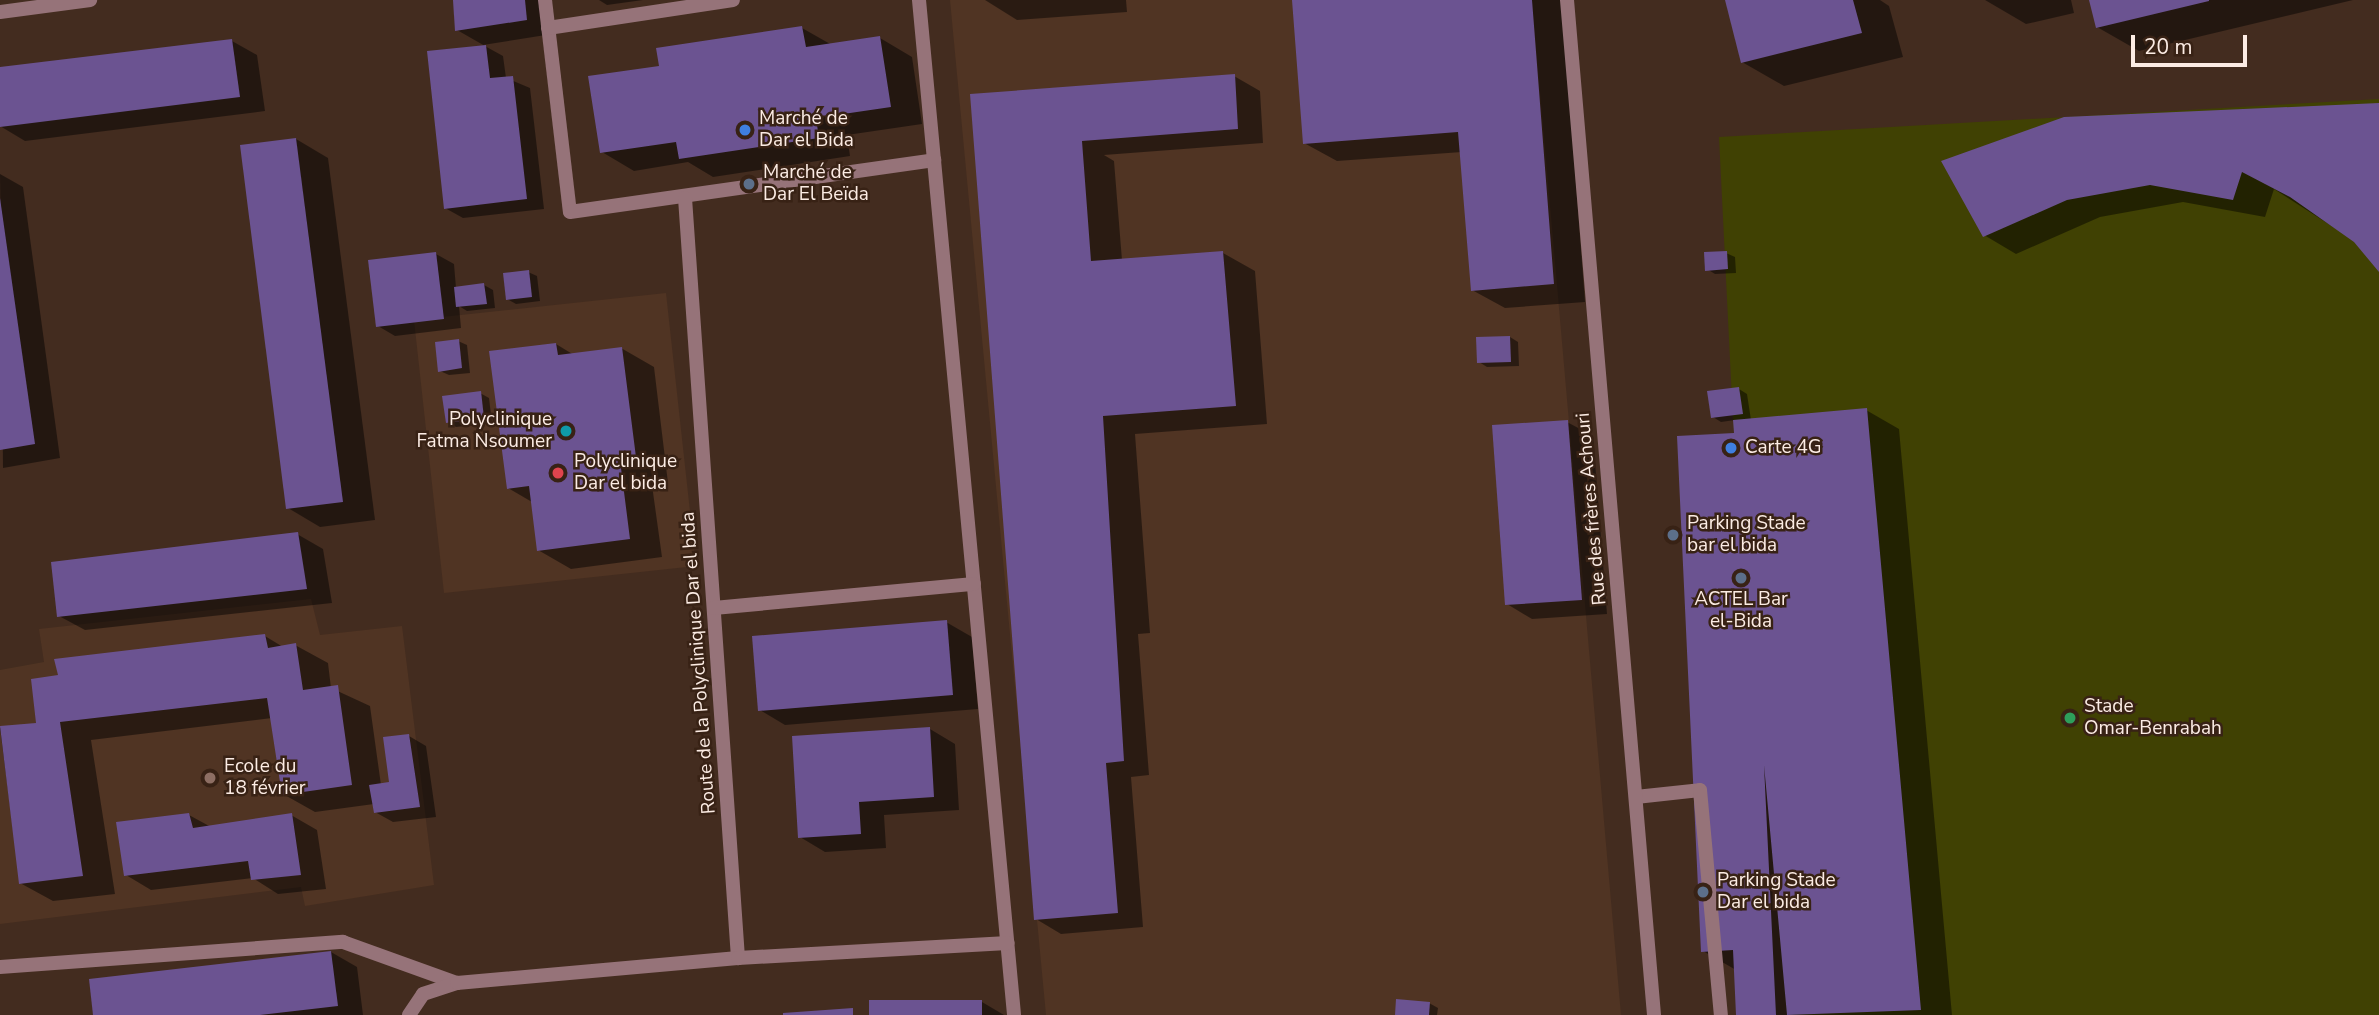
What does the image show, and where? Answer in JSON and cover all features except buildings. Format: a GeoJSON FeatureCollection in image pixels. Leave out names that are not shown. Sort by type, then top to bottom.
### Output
{"type":"FeatureCollection","features":[{"type":"Feature","properties":{"kind":"street"},"geometry":{"type":"LineString","coordinates":[[0,12],[90,0]]}},
{"type":"Feature","properties":{"kind":"street"},"geometry":{"type":"LineString","coordinates":[[545,0],[570,212],[685,198],[934,160]]}},
{"type":"Feature","properties":{"kind":"street"},"geometry":{"type":"LineString","coordinates":[[548,28],[733,0]]}},
{"type":"Feature","properties":{"kind":"street"},"geometry":{"type":"LineString","coordinates":[[919,0],[1014,1015]]}},
{"type":"Feature","properties":{"kind":"street","name":"Rue des frères Achouri"},"geometry":{"type":"LineString","coordinates":[[1567,0],[1654,1015]]}},
{"type":"Feature","properties":{"kind":"street","name":"Route de la Polyclinique Dar el bida"},"geometry":{"type":"LineString","coordinates":[[685,198],[738,958]]}},
{"type":"Feature","properties":{"kind":"street"},"geometry":{"type":"LineString","coordinates":[[714,608],[974,584]]}},
{"type":"Feature","properties":{"kind":"street"},"geometry":{"type":"LineString","coordinates":[[1636,797],[1700,790],[1721,1015]]}},
{"type":"Feature","properties":{"kind":"street"},"geometry":{"type":"LineString","coordinates":[[0,967],[343,942],[457,983]]}},
{"type":"Feature","properties":{"kind":"street"},"geometry":{"type":"LineString","coordinates":[[409,1015],[423,994],[457,983],[738,958],[1008,943]]}},
{"type":"Feature","properties":{"kind":"shaded area"},"geometry":{"type":"Polygon","coordinates":[[[950,0],[1532,0],[1621,1015],[1046,1015],[950,0]]]}},
{"type":"Feature","properties":{"kind":"shaded area","name":"Stade Omar-Benrabah"},"geometry":{"type":"Polygon","coordinates":[[[2379,99],[2379,1015],[1787,1015],[1733,420],[1719,137],[2379,99]]]}},
{"type":"Feature","properties":{"kind":"shaded area","name":"Polyclinique Dar el bida"},"geometry":{"type":"Polygon","coordinates":[[[666,293],[696,566],[444,593],[414,320],[666,293]]]}},
{"type":"Feature","properties":{"kind":"shaded area","name":"Ecole du 18 février"},"geometry":{"type":"Polygon","coordinates":[[[311,599],[320,635],[402,626],[434,885],[305,906],[301,887],[0,924],[0,670],[44,662],[39,629],[311,599]]]}},
{"type":"Feature","properties":{"kind":"place","name":"Marché de Dar el Bida"},"geometry":{"type":"Point","coordinates":[745,130]}},
{"type":"Feature","properties":{"kind":"place","name":"Marché de Dar El Beïda"},"geometry":{"type":"Point","coordinates":[749,184]}},
{"type":"Feature","properties":{"kind":"place","name":"Polyclinique Fatma Nsoumer"},"geometry":{"type":"Point","coordinates":[566,431]}},
{"type":"Feature","properties":{"kind":"place","name":"Carte 4G"},"geometry":{"type":"Point","coordinates":[1731,448]}},
{"type":"Feature","properties":{"kind":"place","name":"Polyclinique Dar el bida"},"geometry":{"type":"Point","coordinates":[558,473]}},
{"type":"Feature","properties":{"kind":"place","name":"Parking Stade bar el bida"},"geometry":{"type":"Point","coordinates":[1673,535]}},
{"type":"Feature","properties":{"kind":"place","name":"ACTEL Bar el-Bida"},"geometry":{"type":"Point","coordinates":[1741,578]}},
{"type":"Feature","properties":{"kind":"place","name":"Stade Omar-Benrabah"},"geometry":{"type":"Point","coordinates":[2070,718]}},
{"type":"Feature","properties":{"kind":"place","name":"Ecole du 18 février"},"geometry":{"type":"Point","coordinates":[210,778]}},
{"type":"Feature","properties":{"kind":"place","name":"Parking Stade Dar el bida"},"geometry":{"type":"Point","coordinates":[1703,892]}}]}
